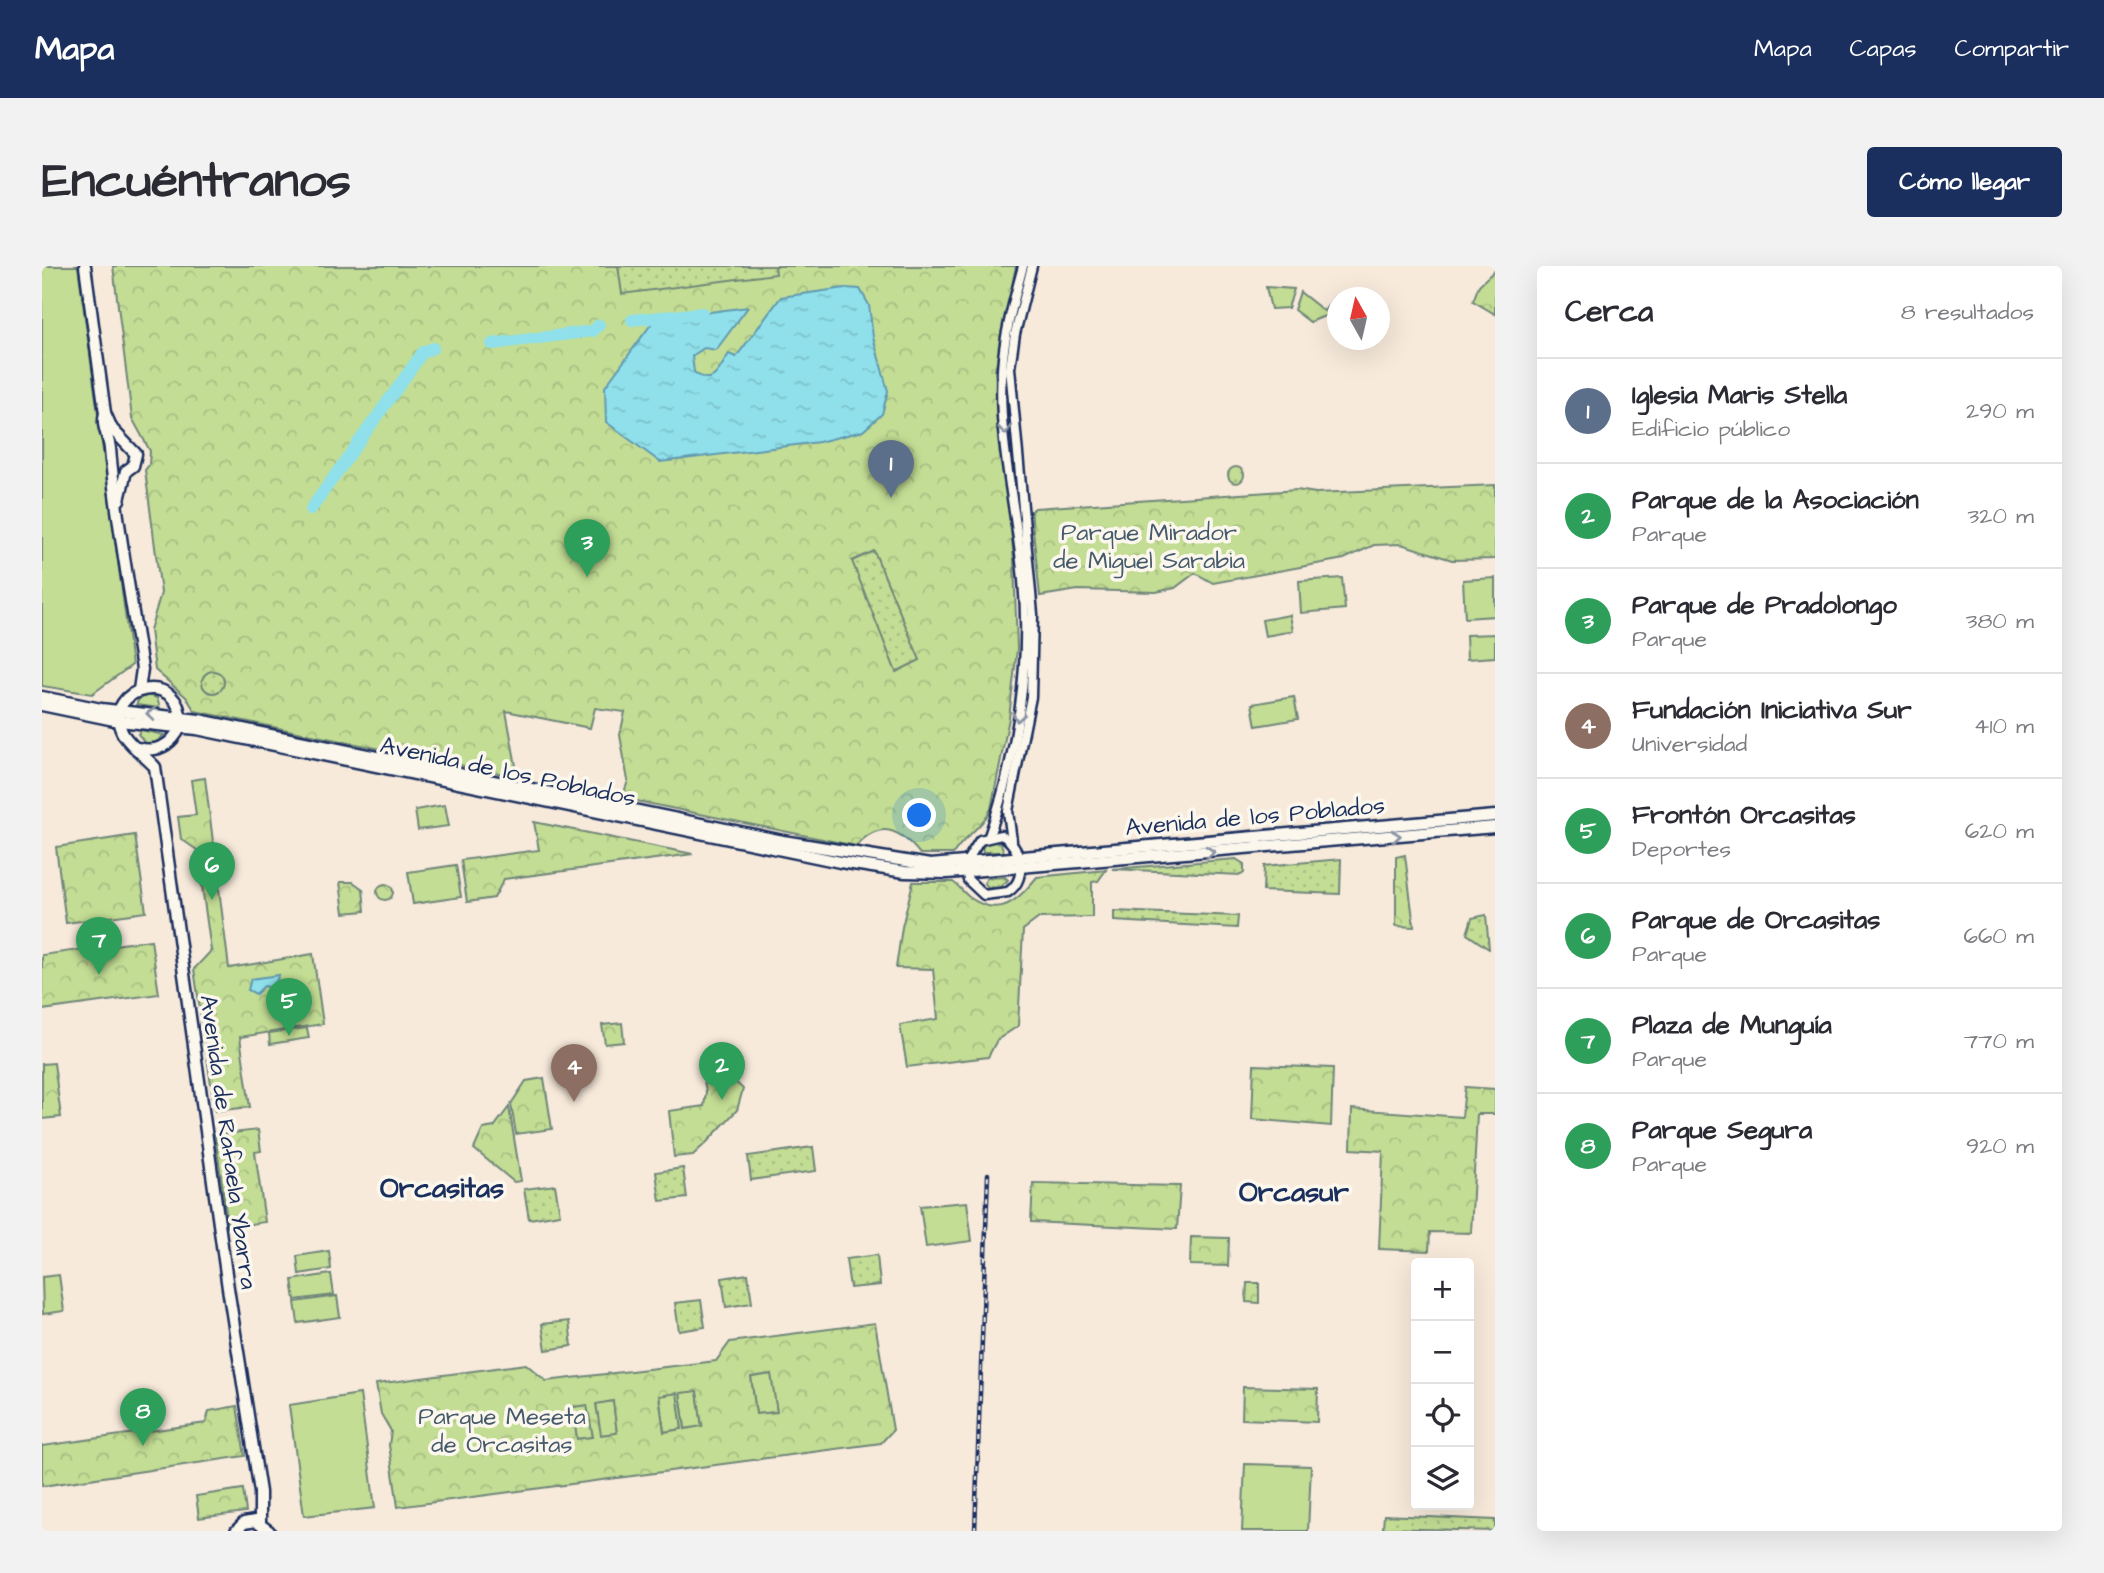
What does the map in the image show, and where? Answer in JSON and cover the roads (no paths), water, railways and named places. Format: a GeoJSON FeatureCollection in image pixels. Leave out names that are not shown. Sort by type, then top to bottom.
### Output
{"type":"FeatureCollection","features":[{"type":"Feature","properties":{"kind":"main road"},"geometry":{"type":"LineString","coordinates":[[85,266],[105,412],[105,432],[111,451],[142,669],[139,690]]}},
{"type":"Feature","properties":{"kind":"main road"},"geometry":{"type":"LineString","coordinates":[[105,412],[124,444],[135,454],[133,466],[126,471],[118,505]]}},
{"type":"Feature","properties":{"kind":"main road"},"geometry":{"type":"LineString","coordinates":[[111,451],[124,444]]}},
{"type":"Feature","properties":{"kind":"main road"},"geometry":{"type":"LineString","coordinates":[[111,464],[126,471]]}},
{"type":"Feature","properties":{"kind":"main road"},"geometry":{"type":"LineString","coordinates":[[142,669],[157,689]]}},
{"type":"Feature","properties":{"kind":"main road"},"geometry":{"type":"LineString","coordinates":[[157,689],[169,694],[178,704],[181,722],[155,767],[129,742],[119,716],[124,702],[139,690],[157,689]]}},
{"type":"Feature","properties":{"kind":"main road","name":"Avenida de los Poblados"},"geometry":{"type":"LineString","coordinates":[[42,697],[119,716]]}},
{"type":"Feature","properties":{"kind":"main road","name":"Avenida de los Poblados"},"geometry":{"type":"LineString","coordinates":[[42,705],[181,722],[840,862],[905,872],[1495,816]]}},
{"type":"Feature","properties":{"kind":"main road"},"geometry":{"type":"LineString","coordinates":[[138,748],[157,750],[165,746]]}},
{"type":"Feature","properties":{"kind":"main road","name":"Avenida de Rafaela Ybarra"},"geometry":{"type":"LineString","coordinates":[[155,767],[228,1288],[260,1492],[260,1522]]}},
{"type":"Feature","properties":{"kind":"main road","name":"Avenida de los Poblados"},"geometry":{"type":"LineString","coordinates":[[1019,863],[1495,827]]}},
{"type":"Feature","properties":{"kind":"main road"},"geometry":{"type":"LineString","coordinates":[[236,1531],[244,1523],[260,1522],[269,1531]]}},
{"type":"Feature","properties":{"kind":"street"},"geometry":{"type":"LineString","coordinates":[[989,836],[1007,777],[1021,694],[1023,581],[1001,389],[1006,336],[1023,266]]}},
{"type":"Feature","properties":{"kind":"street"},"geometry":{"type":"LineString","coordinates":[[1012,841],[1001,835],[989,836],[974,846],[966,868],[978,892],[994,896],[1013,889],[1019,863],[1012,841],[1008,811],[1031,697],[1033,614],[1010,368],[1032,266]]}},
{"type":"Feature","properties":{"kind":"water"},"geometry":{"type":"Polygon","coordinates":[[[845,288],[860,289],[869,305],[873,337],[888,391],[882,414],[863,431],[819,442],[660,462],[606,422],[605,387],[655,319],[748,307],[716,350],[704,348],[692,356],[694,372],[707,378],[716,374],[729,354],[736,357],[781,297],[845,288]]]}},
{"type":"Feature","properties":{"kind":"water"},"geometry":{"type":"Polygon","coordinates":[[[279,975],[273,988],[264,986],[256,994],[248,990],[251,979],[279,975]]]}},
{"type":"Feature","properties":{"kind":"waterway"},"geometry":{"type":"LineString","coordinates":[[632,320],[702,313]]}},
{"type":"Feature","properties":{"kind":"waterway"},"geometry":{"type":"LineString","coordinates":[[492,344],[593,331],[599,325]]}},
{"type":"Feature","properties":{"kind":"waterway"},"geometry":{"type":"LineString","coordinates":[[311,509],[423,352],[433,348]]}},
{"type":"Feature","properties":{"kind":"railway"},"geometry":{"type":"LineString","coordinates":[[975,1531],[988,1174]]}},
{"type":"Feature","properties":{"kind":"place","name":"Iglesia Maris Stella"},"geometry":{"type":"Point","coordinates":[891,498]}},
{"type":"Feature","properties":{"kind":"place","name":"Parque de Pradolongo"},"geometry":{"type":"Point","coordinates":[587,577]}},
{"type":"Feature","properties":{"kind":"place","name":"Parque de Orcasitas"},"geometry":{"type":"Point","coordinates":[212,900]}},
{"type":"Feature","properties":{"kind":"place","name":"Plaza de Munguía"},"geometry":{"type":"Point","coordinates":[99,975]}},
{"type":"Feature","properties":{"kind":"place","name":"Frontón Orcasitas"},"geometry":{"type":"Point","coordinates":[289,1036]}},
{"type":"Feature","properties":{"kind":"place","name":"Parque de la Asociación"},"geometry":{"type":"Point","coordinates":[722,1100]}},
{"type":"Feature","properties":{"kind":"place","name":"Fundación Iniciativa Sur"},"geometry":{"type":"Point","coordinates":[574,1102]}},
{"type":"Feature","properties":{"kind":"place","name":"Parque Segura"},"geometry":{"type":"Point","coordinates":[143,1446]}},
{"type":"Feature","properties":{"kind":"district","name":"Orcasitas"},"geometry":{"type":"Point","coordinates":[442,1187]}},
{"type":"Feature","properties":{"kind":"district","name":"Orcasur"},"geometry":{"type":"Point","coordinates":[1294,1191]}},
{"type":"Feature","properties":{"kind":"park label","name":"Parque Mirador de Miguel Sarabia"},"geometry":{"type":"Point","coordinates":[1149,546]}},
{"type":"Feature","properties":{"kind":"park label","name":"Parque Meseta de Orcasitas"},"geometry":{"type":"Point","coordinates":[502,1430]}}]}
